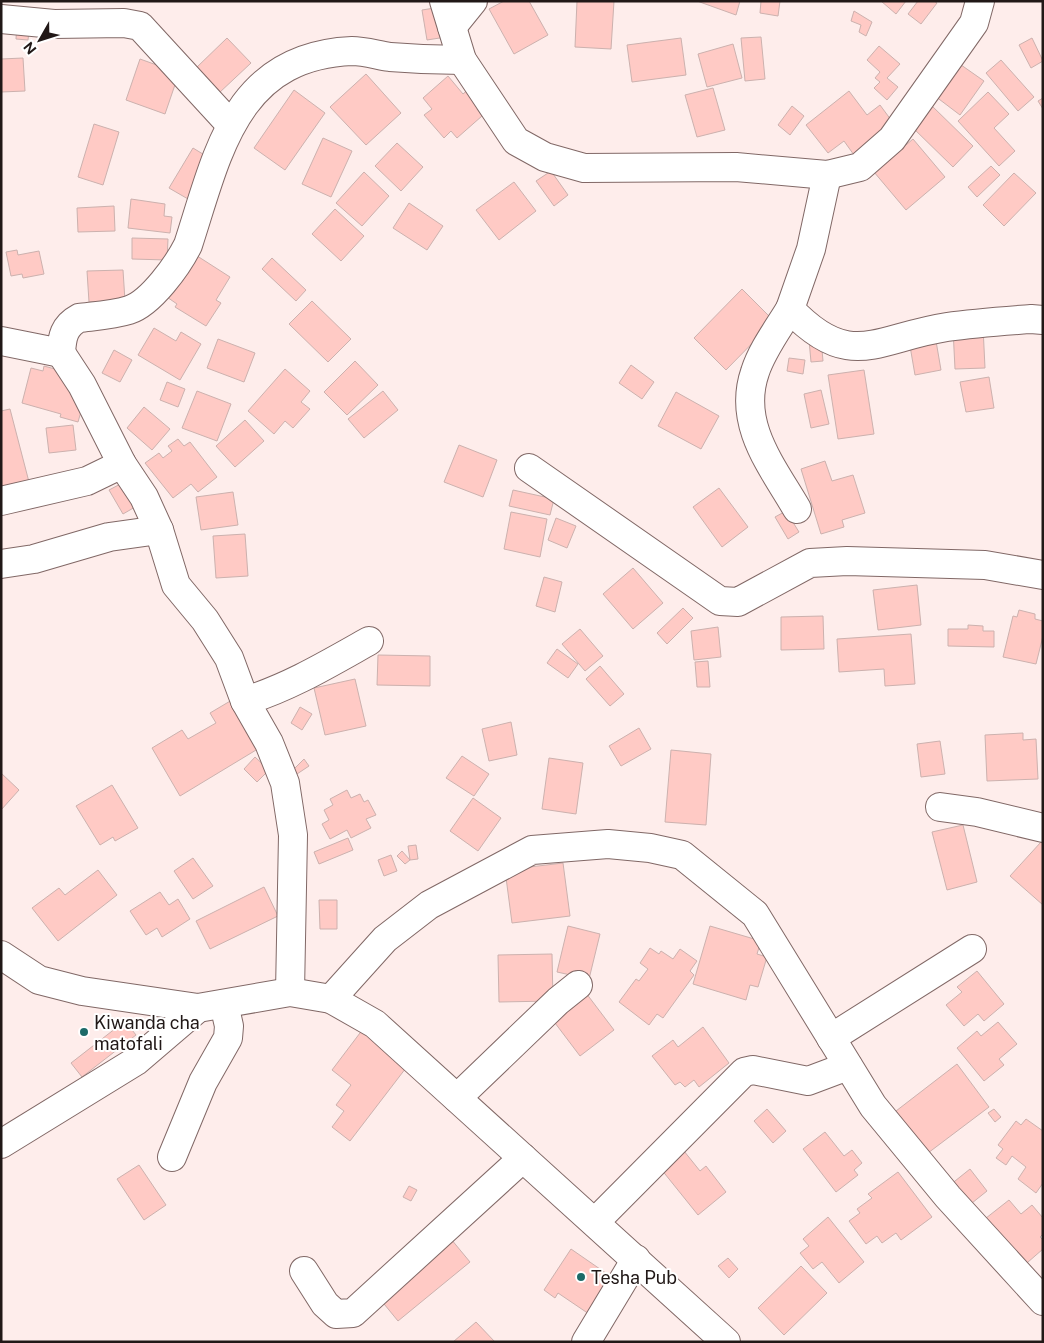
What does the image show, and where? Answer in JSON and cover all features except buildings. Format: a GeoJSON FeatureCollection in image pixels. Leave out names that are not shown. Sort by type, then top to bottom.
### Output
{"type":"FeatureCollection","features":[{"type":"Feature","properties":{"kind":"street"},"geometry":{"type":"LineString","coordinates":[[444,1],[462,60],[516,141],[545,157],[584,168],[736,167],[827,175],[860,167],[892,139],[974,24],[980,1]]}},
{"type":"Feature","properties":{"kind":"street"},"geometry":{"type":"LineString","coordinates":[[452,27],[473,1]]}},
{"type":"Feature","properties":{"kind":"street"},"geometry":{"type":"LineString","coordinates":[[1,19],[54,24],[124,23],[140,26],[230,124]]}},
{"type":"Feature","properties":{"kind":"street"},"geometry":{"type":"LineString","coordinates":[[290,992],[293,835],[285,783],[268,744],[245,701],[229,658],[205,620],[176,585],[160,530],[135,480],[122,464],[82,385],[61,353],[66,328],[71,322],[78,318],[130,310],[145,302],[180,260],[188,245],[230,124],[252,94],[291,63],[324,54],[354,51],[430,60],[462,60]]}},
{"type":"Feature","properties":{"kind":"street"},"geometry":{"type":"LineString","coordinates":[[797,509],[755,436],[748,408],[755,372],[790,309],[811,249],[827,175]]}},
{"type":"Feature","properties":{"kind":"street"},"geometry":{"type":"LineString","coordinates":[[790,309],[807,326],[826,340],[852,347],[879,343],[947,327],[1031,319],[1043,320]]}},
{"type":"Feature","properties":{"kind":"street"},"geometry":{"type":"LineString","coordinates":[[1,341],[61,353]]}},
{"type":"Feature","properties":{"kind":"street"},"geometry":{"type":"LineString","coordinates":[[1,501],[87,481],[122,464]]}},
{"type":"Feature","properties":{"kind":"street"},"geometry":{"type":"LineString","coordinates":[[529,468],[720,602],[738,602],[810,563],[847,561],[977,564],[1043,575]]}},
{"type":"Feature","properties":{"kind":"street"},"geometry":{"type":"LineString","coordinates":[[1,564],[43,557],[109,537],[160,530]]}},
{"type":"Feature","properties":{"kind":"street"},"geometry":{"type":"LineString","coordinates":[[245,701],[276,691],[310,675],[369,640]]}},
{"type":"Feature","properties":{"kind":"street"},"geometry":{"type":"LineString","coordinates":[[940,807],[978,812],[1043,828]]}},
{"type":"Feature","properties":{"kind":"street"},"geometry":{"type":"LineString","coordinates":[[332,999],[385,938],[429,905],[532,850],[608,844],[650,848],[682,855],[755,914],[873,1106],[901,1144],[998,1254],[1043,1301]]}},
{"type":"Feature","properties":{"kind":"street"},"geometry":{"type":"LineString","coordinates":[[831,1038],[972,949]]}},
{"type":"Feature","properties":{"kind":"street"},"geometry":{"type":"LineString","coordinates":[[1,955],[39,980],[82,991],[211,1006],[290,992],[332,999],[374,1024],[726,1342]]}},
{"type":"Feature","properties":{"kind":"street"},"geometry":{"type":"LineString","coordinates":[[457,1098],[558,1001],[578,985]]}},
{"type":"Feature","properties":{"kind":"street"},"geometry":{"type":"LineString","coordinates":[[1,1144],[136,1061],[211,1006]]}},
{"type":"Feature","properties":{"kind":"street"},"geometry":{"type":"LineString","coordinates":[[172,1158],[203,1082],[228,1038],[229,1026],[211,1006]]}},
{"type":"Feature","properties":{"kind":"street"},"geometry":{"type":"LineString","coordinates":[[595,1222],[744,1072],[753,1070],[808,1081],[848,1066]]}},
{"type":"Feature","properties":{"kind":"street"},"geometry":{"type":"LineString","coordinates":[[304,1271],[325,1304],[336,1314],[353,1313],[523,1158]]}},
{"type":"Feature","properties":{"kind":"street"},"geometry":{"type":"LineString","coordinates":[[586,1342],[636,1259]]}},
{"type":"Feature","properties":{"kind":"place","name":"Kiwanda cha matofali"},"geometry":{"type":"Point","coordinates":[84,1032]}},
{"type":"Feature","properties":{"kind":"place","name":"Tesha Pub"},"geometry":{"type":"Point","coordinates":[581,1277]}}]}
